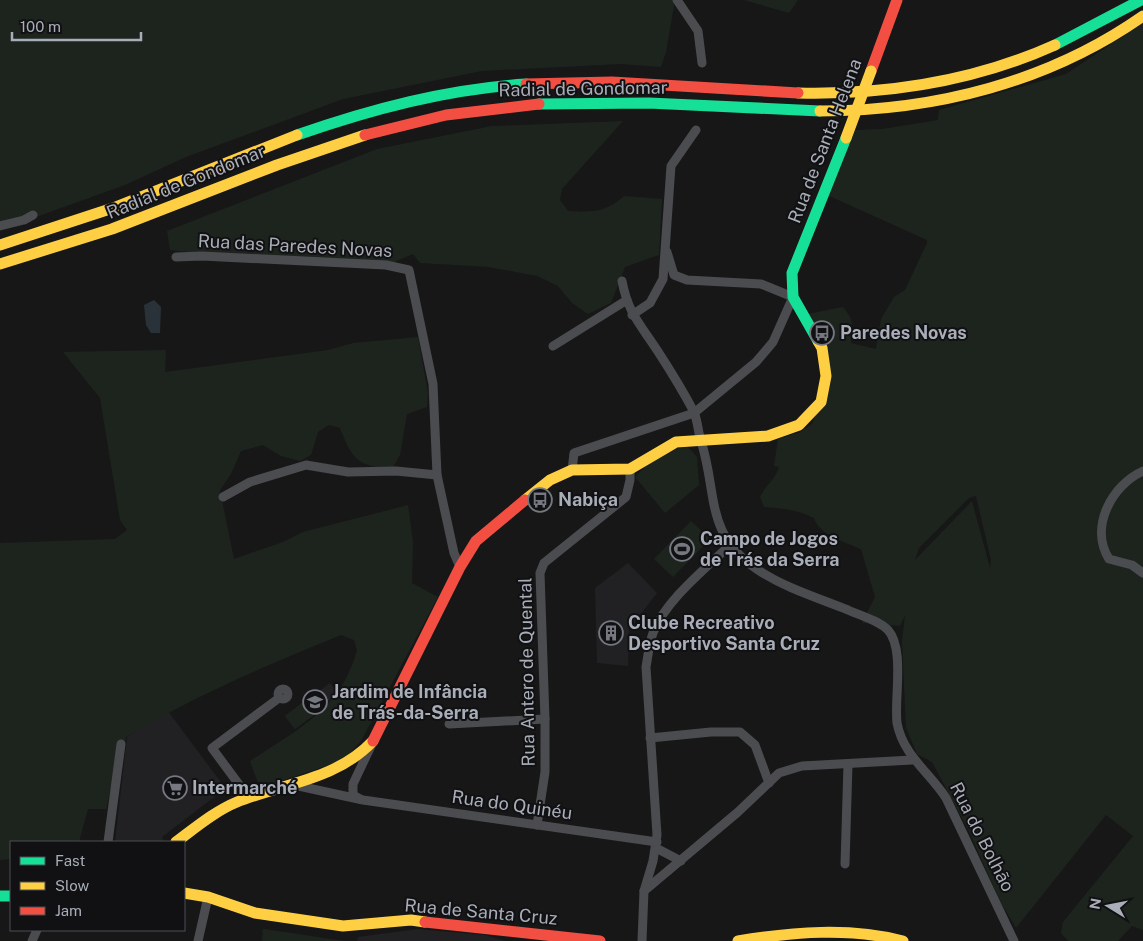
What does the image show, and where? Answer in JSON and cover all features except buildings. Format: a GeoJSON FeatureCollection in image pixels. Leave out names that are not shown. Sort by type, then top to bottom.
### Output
{"type":"FeatureCollection","features":[{"type":"Feature","properties":{"kind":"main road","name":"Rua de Santa Helena"},"geometry":{"type":"LineString","coordinates":[[793,297],[792,273],[846,138],[897,0]]}},
{"type":"Feature","properties":{"kind":"main road","name":"Radial de Gondomar"},"geometry":{"type":"LineString","coordinates":[[0,245],[41,235],[138,200],[317,128],[364,113],[448,93],[502,86],[572,81],[823,94],[886,91],[946,81],[1012,62],[1089,30],[1141,0]]}},
{"type":"Feature","properties":{"kind":"main road","name":"Radial de Gondomar"},"geometry":{"type":"LineString","coordinates":[[0,264],[45,253],[132,224],[272,166],[334,144],[444,115],[491,108],[571,103],[650,103],[826,111],[883,108],[949,99],[1001,85],[1052,66],[1102,44],[1143,16]]}},
{"type":"Feature","properties":{"kind":"main road"},"geometry":{"type":"LineString","coordinates":[[177,841],[222,810],[249,798],[327,774],[352,761],[366,750],[376,737],[460,567],[476,541],[550,480],[572,470],[592,468],[630,469],[640,465],[676,442],[768,436],[799,425],[821,402],[826,376],[822,348],[793,297]]}},
{"type":"Feature","properties":{"kind":"main road","name":"Rua de Santa Cruz"},"geometry":{"type":"LineString","coordinates":[[185,893],[208,897],[255,913],[344,926],[411,920],[520,932],[549,939],[600,941]]}},
{"type":"Feature","properties":{"kind":"main road"},"geometry":{"type":"LineString","coordinates":[[738,941],[820,933],[882,936],[903,941]]}},
{"type":"Feature","properties":{"kind":"street"},"geometry":{"type":"LineString","coordinates":[[677,0],[698,31],[702,62]]}},
{"type":"Feature","properties":{"kind":"street"},"geometry":{"type":"LineString","coordinates":[[622,281],[632,316],[650,303],[663,279],[667,252],[668,182],[671,166],[696,130]]}},
{"type":"Feature","properties":{"kind":"street"},"geometry":{"type":"LineString","coordinates":[[0,226],[24,220],[33,215]]}},
{"type":"Feature","properties":{"kind":"street"},"geometry":{"type":"LineString","coordinates":[[572,470],[574,454],[694,413],[756,362],[773,342],[793,297],[761,284],[687,280],[674,275],[667,252]]}},
{"type":"Feature","properties":{"kind":"street","name":"Rua das Paredes Novas"},"geometry":{"type":"LineString","coordinates":[[176,257],[202,256],[386,265],[409,270],[433,384],[436,476],[454,552],[460,567]]}},
{"type":"Feature","properties":{"kind":"street"},"geometry":{"type":"LineString","coordinates":[[552,346],[627,300]]}},
{"type":"Feature","properties":{"kind":"street","name":"Rua do Bolhão"},"geometry":{"type":"LineString","coordinates":[[632,316],[658,350],[694,413],[700,440],[706,455],[718,524],[730,545],[739,555],[767,575],[791,588],[876,621],[889,631],[896,647],[898,723],[912,760],[935,780],[946,798],[1014,941]]}},
{"type":"Feature","properties":{"kind":"street"},"geometry":{"type":"LineString","coordinates":[[223,497],[250,482],[306,464],[348,472],[396,471],[436,476]]}},
{"type":"Feature","properties":{"kind":"street","name":"Rua Antero de Quental"},"geometry":{"type":"LineString","coordinates":[[537,825],[545,772],[546,719],[540,573],[544,563],[626,497],[630,480],[630,469]]}},
{"type":"Feature","properties":{"kind":"street"},"geometry":{"type":"LineString","coordinates":[[1143,471],[1129,477],[1109,500],[1102,530],[1102,548],[1110,559],[1132,565],[1143,573]]}},
{"type":"Feature","properties":{"kind":"street"},"geometry":{"type":"LineString","coordinates":[[642,941],[644,891],[656,845],[646,667],[654,632],[670,604],[730,545]]}},
{"type":"Feature","properties":{"kind":"street"},"geometry":{"type":"LineString","coordinates":[[249,798],[212,748],[279,698]]}},
{"type":"Feature","properties":{"kind":"street"},"geometry":{"type":"LineString","coordinates":[[449,724],[546,719]]}},
{"type":"Feature","properties":{"kind":"street"},"geometry":{"type":"LineString","coordinates":[[650,738],[711,732],[740,732],[754,746],[769,783]]}},
{"type":"Feature","properties":{"kind":"street"},"geometry":{"type":"LineString","coordinates":[[363,800],[353,795],[353,784],[376,737]]}},
{"type":"Feature","properties":{"kind":"street"},"geometry":{"type":"LineString","coordinates":[[108,841],[121,744]]}},
{"type":"Feature","properties":{"kind":"street"},"geometry":{"type":"LineString","coordinates":[[644,891],[681,861],[779,773],[802,766],[912,760]]}},
{"type":"Feature","properties":{"kind":"street"},"geometry":{"type":"LineString","coordinates":[[352,761],[358,763],[358,775]]}},
{"type":"Feature","properties":{"kind":"street"},"geometry":{"type":"LineString","coordinates":[[845,864],[848,764]]}},
{"type":"Feature","properties":{"kind":"street","name":"Rua do Quinéu"},"geometry":{"type":"LineString","coordinates":[[289,785],[363,800],[537,825],[656,845],[681,861]]}},
{"type":"Feature","properties":{"kind":"street"},"geometry":{"type":"LineString","coordinates":[[198,941],[208,897]]}},
{"type":"Feature","properties":{"kind":"shaded area"},"geometry":{"type":"Polygon","coordinates":[[[0,0],[675,0],[666,52],[661,67],[621,64],[482,71],[343,99],[186,157],[125,185],[0,230],[0,0]]]}},
{"type":"Feature","properties":{"kind":"shaded area"},"geometry":{"type":"Polygon","coordinates":[[[744,0],[798,0],[789,13],[744,0]]]}},
{"type":"Feature","properties":{"kind":"shaded area"},"geometry":{"type":"Polygon","coordinates":[[[1143,23],[1143,930],[1132,926],[1118,941],[1068,941],[1061,933],[1063,922],[1133,836],[1106,815],[1016,928],[1001,903],[968,829],[932,762],[917,754],[906,728],[902,641],[905,615],[900,626],[862,623],[875,597],[861,549],[827,534],[814,518],[808,515],[790,510],[764,507],[760,497],[779,467],[774,466],[778,439],[800,432],[812,424],[831,377],[825,340],[808,314],[843,307],[852,324],[851,343],[876,349],[881,319],[894,297],[905,290],[927,243],[927,240],[827,195],[853,130],[882,129],[938,120],[939,110],[1066,74],[1143,23]],[[976,496],[969,498],[919,548],[915,560],[972,501],[990,568],[991,560],[976,496]]]}},
{"type":"Feature","properties":{"kind":"shaded area"},"geometry":{"type":"Polygon","coordinates":[[[623,121],[562,189],[560,200],[568,211],[585,211],[611,206],[624,196],[662,199],[659,255],[625,267],[611,303],[588,314],[572,303],[558,286],[537,276],[489,267],[420,263],[413,254],[392,263],[239,257],[170,250],[167,231],[377,149],[492,126],[623,121]]]}},
{"type":"Feature","properties":{"kind":"shaded area"},"geometry":{"type":"Polygon","coordinates":[[[154,300],[161,307],[160,333],[151,333],[146,325],[144,305],[154,300]]]}},
{"type":"Feature","properties":{"kind":"shaded area"},"geometry":{"type":"Polygon","coordinates":[[[418,337],[428,393],[427,407],[407,414],[400,455],[392,469],[371,466],[358,459],[348,447],[340,428],[329,425],[318,432],[311,455],[300,461],[281,456],[263,445],[241,451],[231,474],[220,490],[234,559],[283,542],[303,532],[408,505],[413,542],[412,583],[438,597],[361,741],[344,760],[260,788],[250,761],[316,716],[341,687],[350,670],[357,650],[354,640],[341,635],[231,682],[178,708],[126,737],[122,770],[113,779],[106,809],[88,809],[79,841],[10,841],[10,859],[0,860],[0,543],[115,539],[127,530],[120,520],[100,398],[63,352],[166,350],[165,372],[328,350],[353,343],[418,337]]]}},
{"type":"Feature","properties":{"kind":"shaded area"},"geometry":{"type":"Polygon","coordinates":[[[687,446],[697,457],[699,485],[665,513],[635,477],[658,457],[672,450],[687,446]]]}},
{"type":"Feature","properties":{"kind":"shaded area","name":"Campo de Jogos de Trás da Serra"},"geometry":{"type":"Polygon","coordinates":[[[691,521],[710,539],[673,577],[654,559],[691,521]]]}},
{"type":"Feature","properties":{"kind":"shaded area"},"geometry":{"type":"Polygon","coordinates":[[[628,563],[657,593],[629,629],[628,666],[597,663],[595,588],[628,563]]]}},
{"type":"Feature","properties":{"kind":"shaded area","name":"Jardim de Infância de Trás-da-Serra"},"geometry":{"type":"Polygon","coordinates":[[[330,683],[338,693],[295,729],[285,716],[330,683]]]}},
{"type":"Feature","properties":{"kind":"shaded area","name":"Jardim de Infância de Trás-da-Serra"},"geometry":{"type":"Polygon","coordinates":[[[311,696],[321,710],[295,729],[285,716],[311,696]]]}},
{"type":"Feature","properties":{"kind":"shaded area"},"geometry":{"type":"Polygon","coordinates":[[[167,710],[229,793],[218,794],[162,837],[164,841],[115,841],[127,737],[167,710]]]}},
{"type":"Feature","properties":{"kind":"shaded area"},"geometry":{"type":"Polygon","coordinates":[[[264,929],[345,941],[262,941],[264,929]]]}},
{"type":"Feature","properties":{"kind":"shaded area"},"geometry":{"type":"Polygon","coordinates":[[[417,929],[485,935],[505,941],[357,941],[358,937],[417,929]]]}},
{"type":"Feature","properties":{"kind":"traffic: fast"},"geometry":{"type":"LineString","coordinates":[[1055,45],[1141,0]]}},
{"type":"Feature","properties":{"kind":"traffic: fast"},"geometry":{"type":"LineString","coordinates":[[297,135],[353,117],[439,95],[526,84]]}},
{"type":"Feature","properties":{"kind":"traffic: fast"},"geometry":{"type":"LineString","coordinates":[[539,104],[649,103],[820,111]]}},
{"type":"Feature","properties":{"kind":"traffic: fast"},"geometry":{"type":"LineString","coordinates":[[818,341],[793,297],[792,273],[846,138]]}},
{"type":"Feature","properties":{"kind":"traffic: fast"},"geometry":{"type":"LineString","coordinates":[[0,896],[10,896]]}},
{"type":"Feature","properties":{"kind":"traffic: slow"},"geometry":{"type":"LineString","coordinates":[[820,111],[863,110],[906,105],[948,98],[989,88],[1030,75],[1069,59],[1107,39],[1143,16]]}},
{"type":"Feature","properties":{"kind":"traffic: slow"},"geometry":{"type":"LineString","coordinates":[[798,93],[864,92],[929,84],[993,68],[1055,45]]}},
{"type":"Feature","properties":{"kind":"traffic: slow"},"geometry":{"type":"LineString","coordinates":[[846,138],[871,71]]}},
{"type":"Feature","properties":{"kind":"traffic: slow"},"geometry":{"type":"LineString","coordinates":[[0,245],[113,208],[297,135]]}},
{"type":"Feature","properties":{"kind":"traffic: slow"},"geometry":{"type":"LineString","coordinates":[[0,264],[112,229],[277,165],[365,135]]}},
{"type":"Feature","properties":{"kind":"traffic: slow"},"geometry":{"type":"LineString","coordinates":[[525,500],[550,480],[572,470],[630,469],[676,442],[768,436],[799,425],[821,402],[826,376],[822,348],[818,341]]}},
{"type":"Feature","properties":{"kind":"traffic: slow"},"geometry":{"type":"LineString","coordinates":[[177,841],[221,810],[237,802],[326,772],[359,754],[373,741]]}},
{"type":"Feature","properties":{"kind":"traffic: slow"},"geometry":{"type":"LineString","coordinates":[[185,893],[208,897],[255,913],[343,926],[411,920],[425,922]]}},
{"type":"Feature","properties":{"kind":"traffic: slow"},"geometry":{"type":"LineString","coordinates":[[738,941],[779,935],[821,932],[862,934],[903,941]]}},
{"type":"Feature","properties":{"kind":"traffic: jam"},"geometry":{"type":"LineString","coordinates":[[871,71],[897,0]]}},
{"type":"Feature","properties":{"kind":"traffic: jam"},"geometry":{"type":"LineString","coordinates":[[526,84],[612,82],[798,93]]}},
{"type":"Feature","properties":{"kind":"traffic: jam"},"geometry":{"type":"LineString","coordinates":[[365,135],[446,115],[539,104]]}},
{"type":"Feature","properties":{"kind":"traffic: jam"},"geometry":{"type":"LineString","coordinates":[[373,741],[460,567],[476,541],[525,500]]}},
{"type":"Feature","properties":{"kind":"traffic: jam"},"geometry":{"type":"LineString","coordinates":[[425,922],[600,941]]}},
{"type":"Feature","properties":{"kind":"place","name":"Paredes Novas"},"geometry":{"type":"Point","coordinates":[822,333]}},
{"type":"Feature","properties":{"kind":"place","name":"Nabiça"},"geometry":{"type":"Point","coordinates":[540,500]}},
{"type":"Feature","properties":{"kind":"place","name":"Campo de Jogos de Trás da Serra"},"geometry":{"type":"Point","coordinates":[682,549]}},
{"type":"Feature","properties":{"kind":"place","name":"Clube Recreativo Desportivo Santa Cruz"},"geometry":{"type":"Point","coordinates":[611,633]}},
{"type":"Feature","properties":{"kind":"place","name":"Jardim de Infância de Trás-da-Serra"},"geometry":{"type":"Point","coordinates":[315,702]}},
{"type":"Feature","properties":{"kind":"place","name":"Intermarché"},"geometry":{"type":"Point","coordinates":[175,788]}}]}
